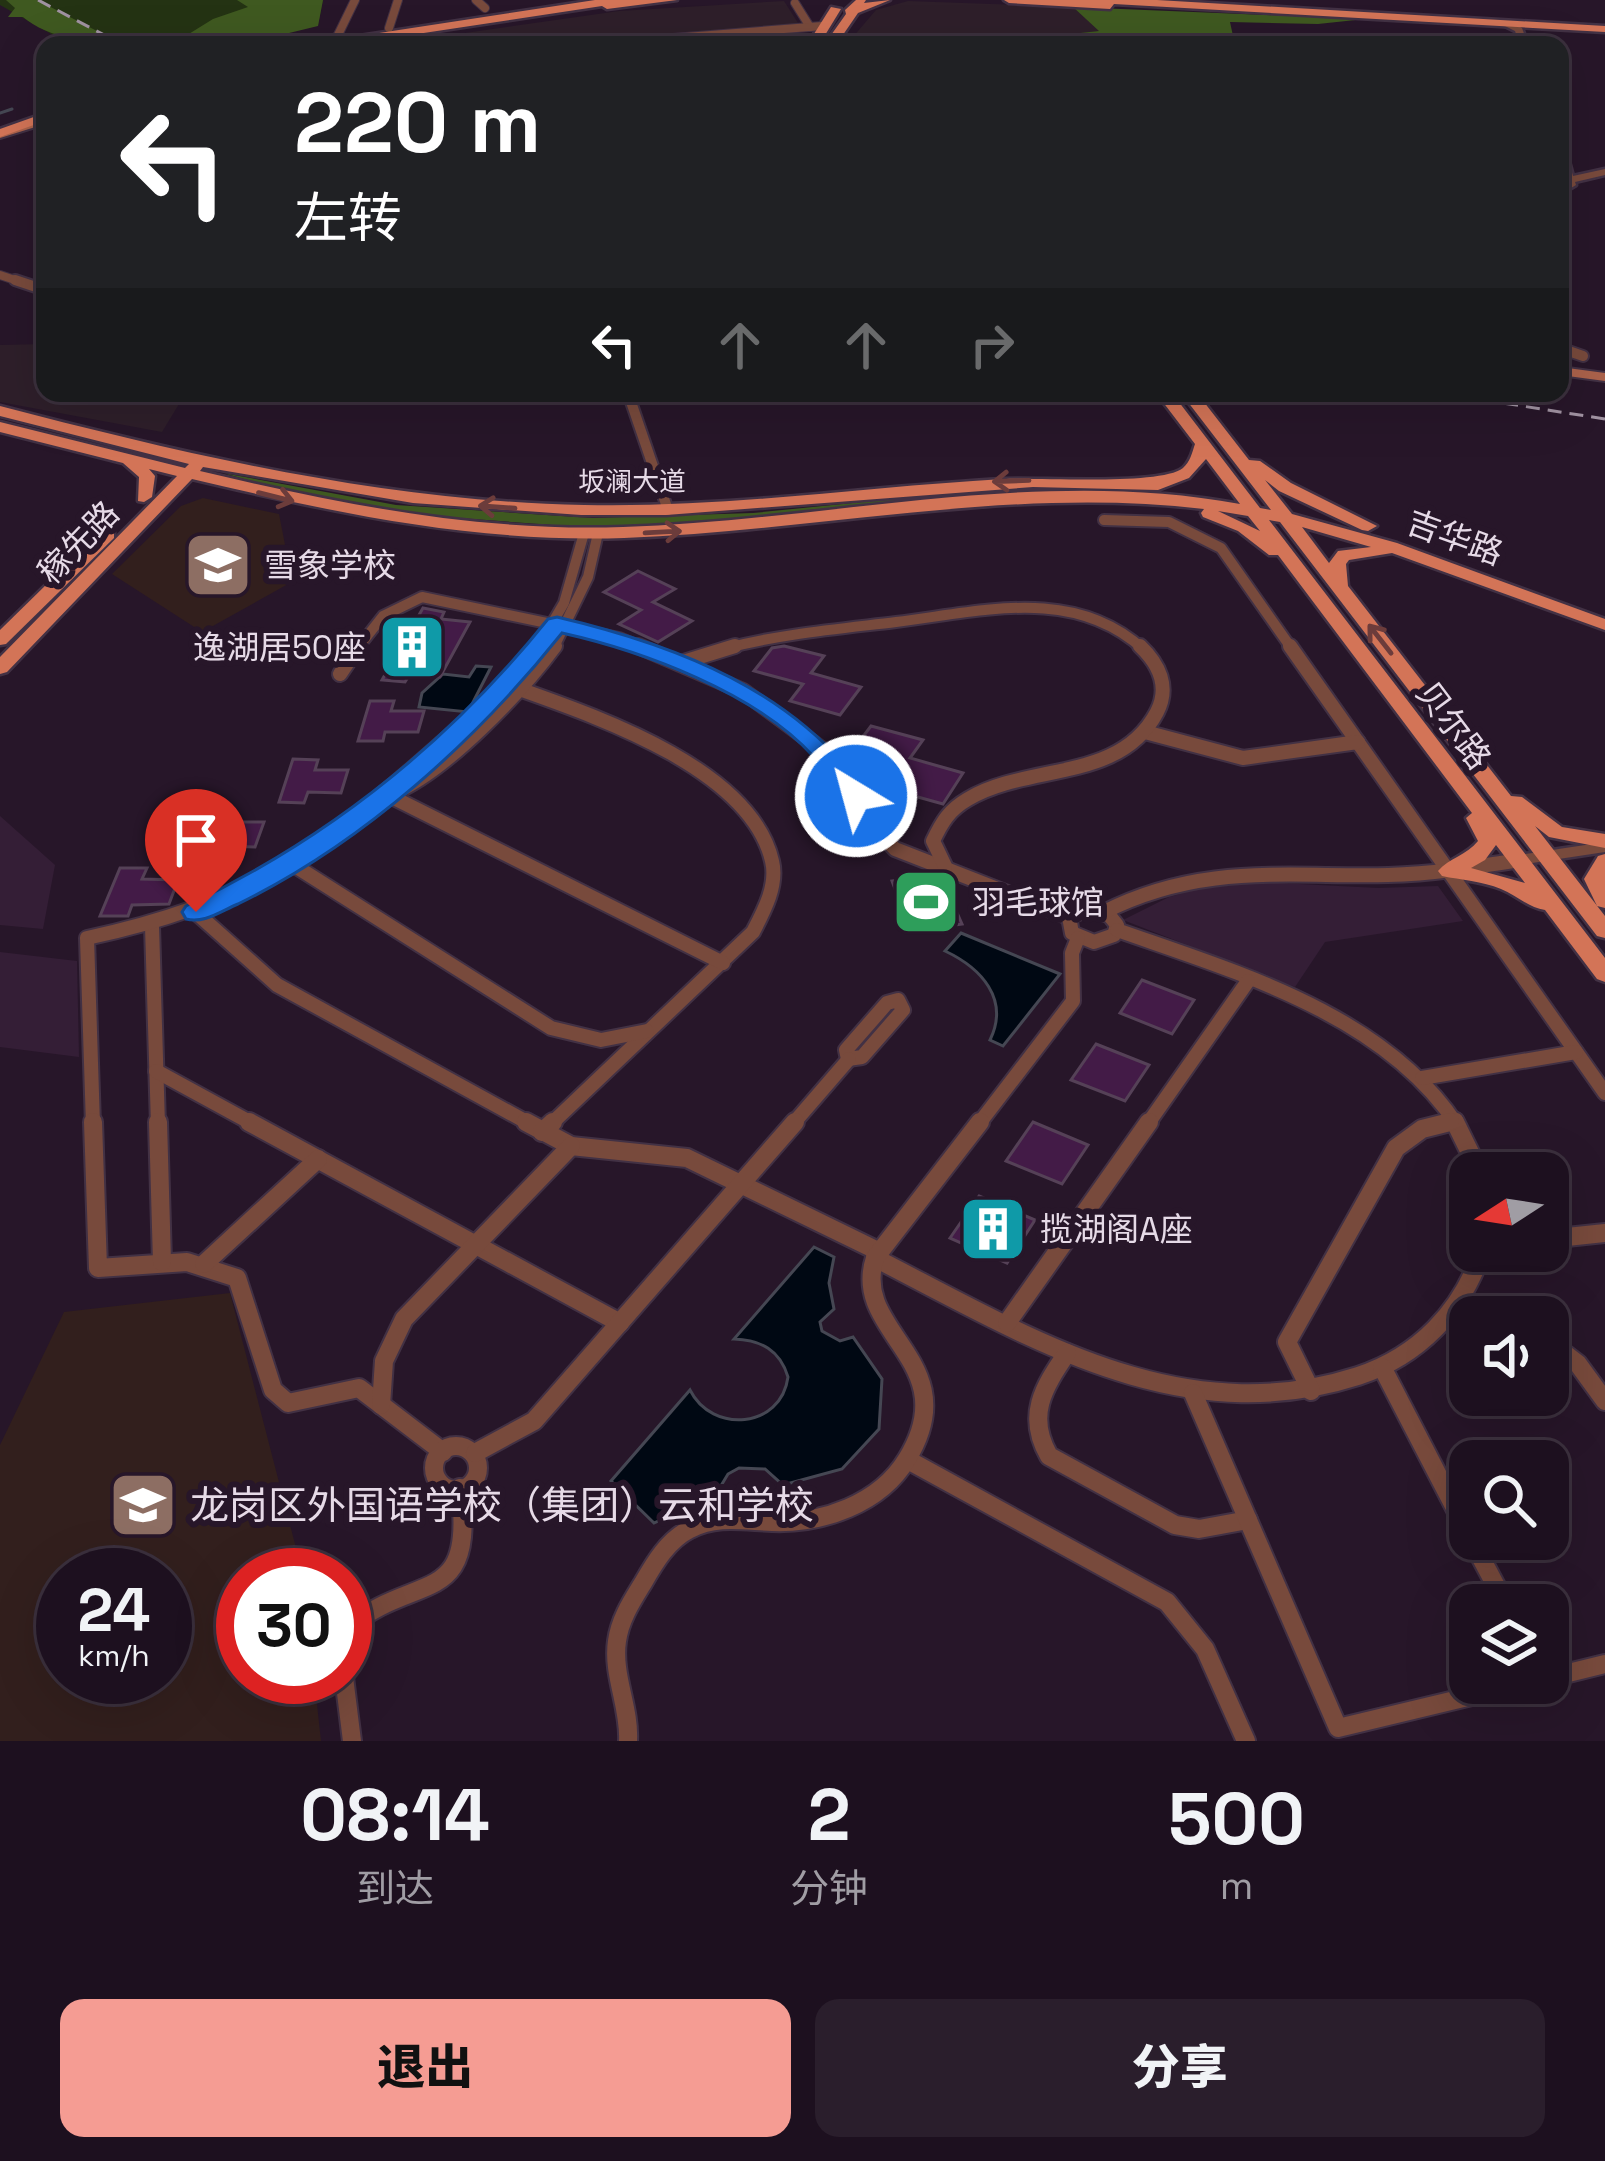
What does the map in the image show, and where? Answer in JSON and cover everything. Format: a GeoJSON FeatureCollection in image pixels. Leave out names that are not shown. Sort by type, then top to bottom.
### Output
{"type":"FeatureCollection","features":[{"type":"Feature","properties":{"kind":"main road"},"geometry":{"type":"LineString","coordinates":[[426,25],[480,4],[541,0]]}},
{"type":"Feature","properties":{"kind":"main road"},"geometry":{"type":"LineString","coordinates":[[369,36],[572,0]]}},
{"type":"Feature","properties":{"kind":"main road"},"geometry":{"type":"LineString","coordinates":[[426,25],[617,0]]}},
{"type":"Feature","properties":{"kind":"main road"},"geometry":{"type":"LineString","coordinates":[[379,36],[671,0]]}},
{"type":"Feature","properties":{"kind":"main road"},"geometry":{"type":"LineString","coordinates":[[814,36],[816,27],[841,5],[861,0]]}},
{"type":"Feature","properties":{"kind":"main road"},"geometry":{"type":"LineString","coordinates":[[841,5],[885,0]]}},
{"type":"Feature","properties":{"kind":"main road"},"geometry":{"type":"LineString","coordinates":[[1009,0],[1214,12],[1318,8]]}},
{"type":"Feature","properties":{"kind":"main road"},"geometry":{"type":"LineString","coordinates":[[1100,0],[1605,25]]}},
{"type":"Feature","properties":{"kind":"main road"},"geometry":{"type":"LineString","coordinates":[[1227,0],[1264,0]]}},
{"type":"Feature","properties":{"kind":"main road"},"geometry":{"type":"LineString","coordinates":[[1238,0],[1541,26],[1605,25]]}},
{"type":"Feature","properties":{"kind":"main road"},"geometry":{"type":"LineString","coordinates":[[1304,0],[1318,8]]}},
{"type":"Feature","properties":{"kind":"main road"},"geometry":{"type":"LineString","coordinates":[[832,36],[841,5]]}},
{"type":"Feature","properties":{"kind":"main road"},"geometry":{"type":"LineString","coordinates":[[360,36],[389,28],[474,23]]}},
{"type":"Feature","properties":{"kind":"main road"},"geometry":{"type":"LineString","coordinates":[[0,131],[36,119]]}},
{"type":"Feature","properties":{"kind":"main road"},"geometry":{"type":"LineString","coordinates":[[1569,375],[1605,380]]}},
{"type":"Feature","properties":{"kind":"main road"},"geometry":{"type":"LineString","coordinates":[[1171,402],[1202,445],[1264,507],[1369,526]]}},
{"type":"Feature","properties":{"kind":"main road"},"geometry":{"type":"LineString","coordinates":[[1196,402],[1264,507]]}},
{"type":"Feature","properties":{"kind":"main road","name":"坂澜大道"},"geometry":{"type":"LineString","coordinates":[[0,411],[187,465],[236,486],[333,510],[417,523],[591,533],[726,528],[1133,490]]}},
{"type":"Feature","properties":{"kind":"main road","name":"坂澜大道"},"geometry":{"type":"LineString","coordinates":[[0,428],[127,459],[439,502],[668,510],[790,503],[980,482],[1133,490],[1264,507]]}},
{"type":"Feature","properties":{"kind":"main road"},"geometry":{"type":"LineString","coordinates":[[1225,442],[1285,488],[1369,526]]}},
{"type":"Feature","properties":{"kind":"main road"},"geometry":{"type":"LineString","coordinates":[[1133,490],[1190,472],[1198,465],[1202,445]]}},
{"type":"Feature","properties":{"kind":"main road"},"geometry":{"type":"LineString","coordinates":[[127,459],[147,476],[150,501],[236,486]]}},
{"type":"Feature","properties":{"kind":"main road","name":"稼先路"},"geometry":{"type":"LineString","coordinates":[[0,640],[187,465]]}},
{"type":"Feature","properties":{"kind":"main road"},"geometry":{"type":"LineString","coordinates":[[1133,490],[1244,526],[1315,589]]}},
{"type":"Feature","properties":{"kind":"main road","name":"稼先路"},"geometry":{"type":"LineString","coordinates":[[0,668],[150,501]]}},
{"type":"Feature","properties":{"kind":"main road","name":"吉华路"},"geometry":{"type":"LineString","coordinates":[[1264,507],[1412,553],[1605,625]]}},
{"type":"Feature","properties":{"kind":"main road","name":"贝尔路"},"geometry":{"type":"LineString","coordinates":[[1264,507],[1339,587],[1605,931]]}},
{"type":"Feature","properties":{"kind":"main road","name":"贝尔路"},"geometry":{"type":"LineString","coordinates":[[1264,507],[1315,589],[1605,974]]}},
{"type":"Feature","properties":{"kind":"main road","name":"吉华路"},"geometry":{"type":"LineString","coordinates":[[1369,526],[1605,613]]}},
{"type":"Feature","properties":{"kind":"main road"},"geometry":{"type":"LineString","coordinates":[[1339,587],[1337,564],[1348,553],[1412,553]]}},
{"type":"Feature","properties":{"kind":"main road"},"geometry":{"type":"LineString","coordinates":[[1414,722],[1434,763],[1488,841],[1478,855],[1449,872]]}},
{"type":"Feature","properties":{"kind":"main road"},"geometry":{"type":"LineString","coordinates":[[1484,773],[1556,832],[1605,844]]}},
{"type":"Feature","properties":{"kind":"main road"},"geometry":{"type":"LineString","coordinates":[[1605,861],[1595,879],[1605,902]]}},
{"type":"Feature","properties":{"kind":"main road"},"geometry":{"type":"LineString","coordinates":[[1449,872],[1526,890],[1586,949]]}},
{"type":"Feature","properties":{"kind":"street"},"geometry":{"type":"LineString","coordinates":[[344,36],[355,0]]}},
{"type":"Feature","properties":{"kind":"street"},"geometry":{"type":"LineString","coordinates":[[389,28],[398,0]]}},
{"type":"Feature","properties":{"kind":"street"},"geometry":{"type":"LineString","coordinates":[[795,3],[816,27]]}},
{"type":"Feature","properties":{"kind":"street"},"geometry":{"type":"LineString","coordinates":[[1506,23],[1523,36]]}},
{"type":"Feature","properties":{"kind":"street"},"geometry":{"type":"LineString","coordinates":[[1529,36],[1541,26]]}},
{"type":"Feature","properties":{"kind":"street"},"geometry":{"type":"LineString","coordinates":[[700,36],[816,27]]}},
{"type":"Feature","properties":{"kind":"street"},"geometry":{"type":"LineString","coordinates":[[1569,183],[1605,175]]}},
{"type":"Feature","properties":{"kind":"street"},"geometry":{"type":"LineString","coordinates":[[0,275],[36,287]]}},
{"type":"Feature","properties":{"kind":"street"},"geometry":{"type":"LineString","coordinates":[[1569,351],[1583,356]]}},
{"type":"Feature","properties":{"kind":"street"},"geometry":{"type":"LineString","coordinates":[[631,402],[668,510]]}},
{"type":"Feature","properties":{"kind":"street"},"geometry":{"type":"LineString","coordinates":[[1103,520],[1169,522],[1222,548],[1605,1093]]}},
{"type":"Feature","properties":{"kind":"street"},"geometry":{"type":"LineString","coordinates":[[442,1452],[359,1388],[288,1402],[273,1390],[237,1278],[204,1264],[98,1268],[87,938],[152,926],[292,865],[388,795],[413,785],[514,687],[564,626],[588,589],[591,533]]}},
{"type":"Feature","properties":{"kind":"street"},"geometry":{"type":"LineString","coordinates":[[340,674],[396,602],[422,597],[619,638],[743,691],[797,727],[840,771],[868,822],[895,849],[1070,917],[1087,909],[1104,912],[1117,930]]}},
{"type":"Feature","properties":{"kind":"street"},"geometry":{"type":"LineString","coordinates":[[680,663],[731,644],[1012,607],[1049,608],[1109,626],[1152,659],[1163,684],[1163,700],[1145,732],[1106,760],[1077,770],[1018,778],[947,813],[933,841],[948,870]]}},
{"type":"Feature","properties":{"kind":"street"},"geometry":{"type":"LineString","coordinates":[[514,687],[660,751],[712,782],[753,817],[772,860],[772,884],[753,932],[542,1132]]}},
{"type":"Feature","properties":{"kind":"street"},"geometry":{"type":"LineString","coordinates":[[1145,732],[1243,758],[1358,742]]}},
{"type":"Feature","properties":{"kind":"street"},"geometry":{"type":"LineString","coordinates":[[388,795],[723,963]]}},
{"type":"Feature","properties":{"kind":"street"},"geometry":{"type":"LineString","coordinates":[[1104,912],[1158,885],[1223,871],[1449,872],[1605,844]]}},
{"type":"Feature","properties":{"kind":"street"},"geometry":{"type":"LineString","coordinates":[[292,865],[551,1028],[601,1040],[652,1030]]}},
{"type":"Feature","properties":{"kind":"street"},"geometry":{"type":"LineString","coordinates":[[192,909],[277,985],[542,1132],[571,1146],[687,1158],[1067,1353],[1137,1381],[1192,1393],[1255,1397],[1311,1391],[1382,1367],[1427,1338],[1449,1313]]}},
{"type":"Feature","properties":{"kind":"street"},"geometry":{"type":"LineString","coordinates":[[1070,917],[1068,928],[1078,938],[1102,941],[1117,930]]}},
{"type":"Feature","properties":{"kind":"street"},"geometry":{"type":"LineString","coordinates":[[152,926],[162,1262]]}},
{"type":"Feature","properties":{"kind":"street"},"geometry":{"type":"LineString","coordinates":[[1117,930],[1355,1027],[1422,1078],[1456,1120],[1470,1152]]}},
{"type":"Feature","properties":{"kind":"street"},"geometry":{"type":"LineString","coordinates":[[628,1741],[616,1640],[625,1614],[667,1546],[710,1521],[792,1521],[838,1512],[890,1481],[908,1460],[925,1410],[923,1384],[915,1359],[872,1305],[866,1277],[878,1255],[1073,1001],[1077,985],[1070,953],[1078,938]]}},
{"type":"Feature","properties":{"kind":"street"},"geometry":{"type":"LineString","coordinates":[[1007,1323],[1248,980]]}},
{"type":"Feature","properties":{"kind":"street"},"geometry":{"type":"LineString","coordinates":[[1422,1078],[1576,1052]]}},
{"type":"Feature","properties":{"kind":"street"},"geometry":{"type":"LineString","coordinates":[[475,1454],[534,1421],[849,1059]]}},
{"type":"Feature","properties":{"kind":"street"},"geometry":{"type":"LineString","coordinates":[[156,1071],[620,1322]]}},
{"type":"Feature","properties":{"kind":"street"},"geometry":{"type":"LineString","coordinates":[[1311,1391],[1287,1342],[1396,1148],[1422,1129],[1456,1120]]}},
{"type":"Feature","properties":{"kind":"street"},"geometry":{"type":"LineString","coordinates":[[381,1405],[383,1361],[395,1332],[571,1146]]}},
{"type":"Feature","properties":{"kind":"street"},"geometry":{"type":"LineString","coordinates":[[204,1264],[318,1159]]}},
{"type":"Feature","properties":{"kind":"street"},"geometry":{"type":"LineString","coordinates":[[1569,1237],[1605,1233]]}},
{"type":"Feature","properties":{"kind":"street"},"geometry":{"type":"LineString","coordinates":[[1067,1353],[1034,1405],[1037,1440],[1049,1456],[1175,1525],[1198,1529],[1248,1520]]}},
{"type":"Feature","properties":{"kind":"street"},"geometry":{"type":"LineString","coordinates":[[1569,1357],[1605,1402]]}},
{"type":"Feature","properties":{"kind":"street"},"geometry":{"type":"LineString","coordinates":[[1382,1367],[1449,1496]]}},
{"type":"Feature","properties":{"kind":"street"},"geometry":{"type":"LineString","coordinates":[[1192,1393],[1338,1728],[1449,1701]]}},
{"type":"Feature","properties":{"kind":"street"},"geometry":{"type":"LineString","coordinates":[[460,1447],[475,1454],[478,1473],[460,1488],[444,1487],[433,1478],[432,1464],[442,1452],[460,1447]]}},
{"type":"Feature","properties":{"kind":"street"},"geometry":{"type":"LineString","coordinates":[[908,1460],[1167,1602],[1203,1641],[1246,1741]]}},
{"type":"Feature","properties":{"kind":"street"},"geometry":{"type":"LineString","coordinates":[[372,1611],[429,1590],[463,1556],[469,1534],[460,1488]]}},
{"type":"Feature","properties":{"kind":"street"},"geometry":{"type":"LineString","coordinates":[[1569,1673],[1605,1664]]}},
{"type":"Feature","properties":{"kind":"street"},"geometry":{"type":"LineString","coordinates":[[347,1704],[352,1741]]}},
{"type":"Feature","properties":{"kind":"shaded area"},"geometry":{"type":"Polygon","coordinates":[[[784,1],[800,26],[783,27],[788,36],[465,33],[619,11],[784,1]]]}},
{"type":"Feature","properties":{"kind":"shaded area"},"geometry":{"type":"Polygon","coordinates":[[[908,1],[1073,7],[1101,31],[1052,36],[854,36],[876,10],[908,1]]]}},
{"type":"Feature","properties":{"kind":"shaded area"},"geometry":{"type":"Polygon","coordinates":[[[36,344],[36,402],[180,402],[162,432],[0,402],[0,345],[36,344]]]}},
{"type":"Feature","properties":{"kind":"shaded area","name":"雪象学校"},"geometry":{"type":"Polygon","coordinates":[[[203,498],[279,514],[288,560],[312,557],[315,569],[202,632],[112,574],[181,506],[203,498]]]}},
{"type":"Feature","properties":{"kind":"shaded area"},"geometry":{"type":"Polygon","coordinates":[[[476,666],[491,667],[468,712],[419,707],[422,693],[443,674],[469,677],[476,666]]]}},
{"type":"Feature","properties":{"kind":"shaded area"},"geometry":{"type":"Polygon","coordinates":[[[0,816],[55,865],[43,929],[0,925],[0,816]]]}},
{"type":"Feature","properties":{"kind":"shaded area"},"geometry":{"type":"Polygon","coordinates":[[[1262,882],[1438,886],[1463,921],[1325,942],[1295,987],[1123,920],[1169,897],[1198,889],[1262,882]]]}},
{"type":"Feature","properties":{"kind":"shaded area"},"geometry":{"type":"Polygon","coordinates":[[[961,933],[1060,974],[1003,1046],[990,1040],[996,1011],[988,987],[970,966],[945,951],[961,933]]]}},
{"type":"Feature","properties":{"kind":"shaded area"},"geometry":{"type":"Polygon","coordinates":[[[0,952],[77,961],[79,1057],[0,1047],[0,952]]]}},
{"type":"Feature","properties":{"kind":"shaded area"},"geometry":{"type":"Polygon","coordinates":[[[814,1247],[834,1257],[829,1283],[834,1309],[820,1322],[822,1331],[840,1341],[853,1337],[882,1379],[879,1429],[842,1469],[783,1485],[765,1469],[739,1468],[728,1474],[716,1494],[654,1523],[611,1481],[690,1390],[700,1404],[729,1419],[760,1416],[773,1407],[788,1377],[780,1360],[768,1348],[734,1339],[814,1247]]]}},
{"type":"Feature","properties":{"kind":"shaded area","name":"龙岗区外国语学校（集团）云和学校"},"geometry":{"type":"Polygon","coordinates":[[[230,1293],[296,1548],[216,1548],[216,1704],[317,1704],[321,1741],[0,1741],[0,1445],[64,1312],[230,1293]]]}},
{"type":"Feature","properties":{"kind":"green space"},"geometry":{"type":"Polygon","coordinates":[[[0,0],[323,0],[318,25],[275,36],[55,36],[0,5],[0,0]]]}},
{"type":"Feature","properties":{"kind":"green space"},"geometry":{"type":"Polygon","coordinates":[[[6,0],[37,0],[107,36],[62,36],[23,17],[8,17],[15,8],[6,0]]]}},
{"type":"Feature","properties":{"kind":"green space"},"geometry":{"type":"Polygon","coordinates":[[[237,0],[323,0],[318,26],[276,36],[186,36],[213,19],[248,7],[237,0]]]}},
{"type":"Feature","properties":{"kind":"green space"},"geometry":{"type":"Polygon","coordinates":[[[1073,7],[1365,19],[1318,24],[1230,22],[1233,36],[1051,36],[1099,31],[1073,7]]]}},
{"type":"Feature","properties":{"kind":"green space"},"geometry":{"type":"Polygon","coordinates":[[[223,473],[396,505],[593,518],[753,513],[1011,487],[1158,492],[991,494],[725,521],[580,527],[404,514],[307,497],[223,473]]]}},
{"type":"Feature","properties":{"kind":"building"},"geometry":{"type":"Polygon","coordinates":[[[638,571],[675,589],[653,602],[692,621],[658,642],[619,624],[641,610],[604,592],[638,571]]]}},
{"type":"Feature","properties":{"kind":"building","name":"逸湖居50座"},"geometry":{"type":"Polygon","coordinates":[[[423,608],[444,612],[441,619],[470,622],[440,677],[410,674],[405,682],[382,680],[423,608]]]}},
{"type":"Feature","properties":{"kind":"building"},"geometry":{"type":"Polygon","coordinates":[[[784,646],[824,656],[811,673],[861,687],[840,715],[790,701],[803,684],[754,671],[772,648],[784,646]]]}},
{"type":"Feature","properties":{"kind":"building"},"geometry":{"type":"Polygon","coordinates":[[[370,701],[394,701],[391,711],[424,711],[418,732],[385,732],[383,741],[358,741],[370,701]]]}},
{"type":"Feature","properties":{"kind":"building"},"geometry":{"type":"Polygon","coordinates":[[[871,726],[923,740],[910,758],[963,773],[943,804],[889,789],[902,770],[849,755],[871,726]]]}},
{"type":"Feature","properties":{"kind":"building"},"geometry":{"type":"Polygon","coordinates":[[[293,759],[318,760],[315,770],[348,770],[341,793],[308,792],[304,803],[279,802],[293,759]]]}},
{"type":"Feature","properties":{"kind":"building"},"geometry":{"type":"Polygon","coordinates":[[[207,811],[233,812],[229,822],[264,822],[255,847],[221,846],[216,857],[190,857],[207,811]]]}},
{"type":"Feature","properties":{"kind":"building"},"geometry":{"type":"Polygon","coordinates":[[[120,868],[147,868],[142,879],[178,880],[169,904],[132,905],[128,916],[100,916],[120,868]]]}},
{"type":"Feature","properties":{"kind":"building","name":"羽毛球馆"},"geometry":{"type":"Polygon","coordinates":[[[942,879],[962,924],[911,931],[892,881],[942,879]]]}},
{"type":"Feature","properties":{"kind":"building"},"geometry":{"type":"Polygon","coordinates":[[[1142,980],[1194,1000],[1172,1034],[1120,1013],[1142,980]]]}},
{"type":"Feature","properties":{"kind":"building"},"geometry":{"type":"Polygon","coordinates":[[[1096,1044],[1149,1065],[1125,1101],[1071,1080],[1096,1044]]]}},
{"type":"Feature","properties":{"kind":"building"},"geometry":{"type":"Polygon","coordinates":[[[1033,1122],[1088,1145],[1062,1184],[1006,1161],[1033,1122]]]}},
{"type":"Feature","properties":{"kind":"building","name":"揽湖阁A座"},"geometry":{"type":"Polygon","coordinates":[[[979,1196],[1035,1220],[1007,1263],[950,1238],[979,1196]]]}},
{"type":"Feature","properties":{"kind":"waterway"},"geometry":{"type":"LineString","coordinates":[[0,113],[12,109]]}},
{"type":"Feature","properties":{"kind":"railway"},"geometry":{"type":"LineString","coordinates":[[38,0],[106,36]]}},
{"type":"Feature","properties":{"kind":"railway"},"geometry":{"type":"LineString","coordinates":[[1496,402],[1605,419]]}},
{"type":"Feature","properties":{"kind":"place","name":"雪象学校"},"geometry":{"type":"Point","coordinates":[218,565]}},
{"type":"Feature","properties":{"kind":"place","name":"逸湖居50座"},"geometry":{"type":"Point","coordinates":[412,647]}},
{"type":"Feature","properties":{"kind":"place","name":"羽毛球馆"},"geometry":{"type":"Point","coordinates":[926,902]}},
{"type":"Feature","properties":{"kind":"place","name":"揽湖阁A座"},"geometry":{"type":"Point","coordinates":[993,1229]}},
{"type":"Feature","properties":{"kind":"place","name":"龙岗区外国语学校（集团）云和学校"},"geometry":{"type":"Point","coordinates":[143,1505]}},
{"type":"Feature","properties":{"kind":"route"},"geometry":{"type":"LineString","coordinates":[[196,912],[270,877],[354,823],[508,685],[557,624],[619,638],[743,691],[820,748],[856,796]]}}]}
